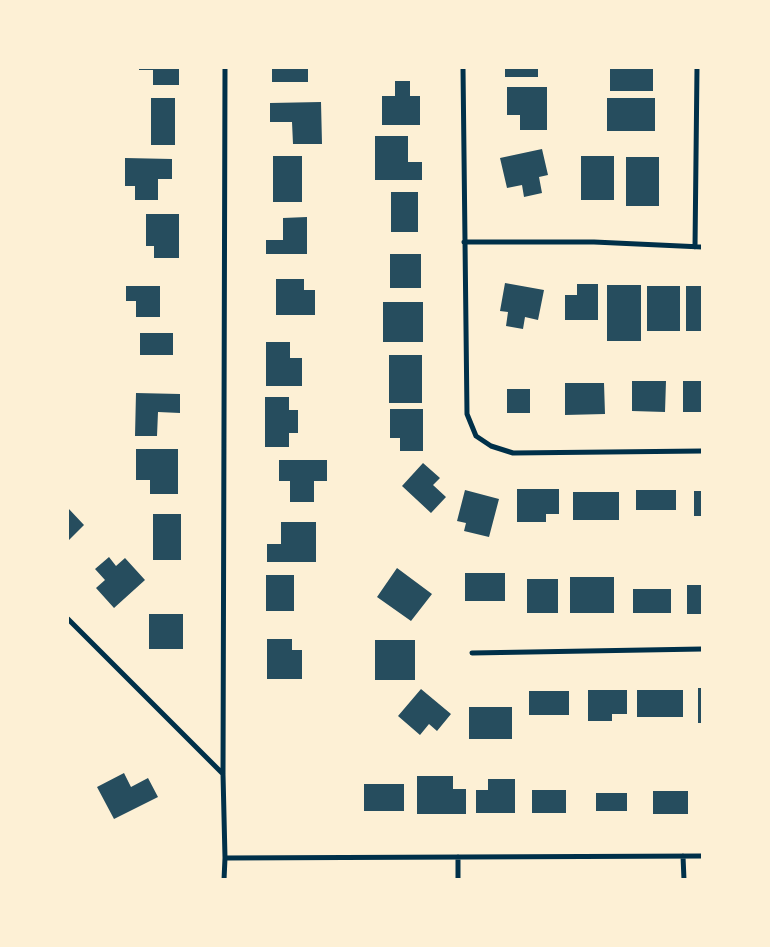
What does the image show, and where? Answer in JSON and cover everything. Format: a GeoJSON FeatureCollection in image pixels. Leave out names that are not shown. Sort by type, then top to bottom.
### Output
{"type":"FeatureCollection","features":[{"type":"Feature","properties":{"kind":"street"},"geometry":{"type":"LineString","coordinates":[[224,880],[225,68]]}},
{"type":"Feature","properties":{"kind":"street"},"geometry":{"type":"LineString","coordinates":[[463,68],[467,414],[476,436],[490,446],[513,452],[702,451]]}},
{"type":"Feature","properties":{"kind":"street"},"geometry":{"type":"LineString","coordinates":[[696,68],[696,247]]}},
{"type":"Feature","properties":{"kind":"street"},"geometry":{"type":"LineString","coordinates":[[464,242],[594,242],[702,247]]}},
{"type":"Feature","properties":{"kind":"street"},"geometry":{"type":"LineString","coordinates":[[68,619],[223,774]]}},
{"type":"Feature","properties":{"kind":"street"},"geometry":{"type":"LineString","coordinates":[[472,653],[702,649]]}},
{"type":"Feature","properties":{"kind":"street"},"geometry":{"type":"LineString","coordinates":[[684,856],[684,880]]}},
{"type":"Feature","properties":{"kind":"street"},"geometry":{"type":"LineString","coordinates":[[225,858],[702,856]]}},
{"type":"Feature","properties":{"kind":"street"},"geometry":{"type":"LineString","coordinates":[[458,858],[458,880]]}},
{"type":"Feature","properties":{"kind":"building"},"geometry":{"type":"Polygon","coordinates":[[[139,68],[179,68],[179,85],[153,85],[153,70],[139,70],[139,68]]]}},
{"type":"Feature","properties":{"kind":"building"},"geometry":{"type":"Polygon","coordinates":[[[272,68],[308,68],[308,82],[272,82],[272,68]]]}},
{"type":"Feature","properties":{"kind":"building"},"geometry":{"type":"Polygon","coordinates":[[[417,68],[417,69],[389,69],[417,68]]]}},
{"type":"Feature","properties":{"kind":"building"},"geometry":{"type":"Polygon","coordinates":[[[505,68],[538,68],[538,77],[505,77],[505,68]]]}},
{"type":"Feature","properties":{"kind":"building"},"geometry":{"type":"Polygon","coordinates":[[[610,68],[653,69],[653,91],[610,91],[610,68]]]}},
{"type":"Feature","properties":{"kind":"building"},"geometry":{"type":"Polygon","coordinates":[[[395,81],[410,81],[410,96],[420,96],[420,125],[382,125],[382,96],[395,96],[395,81]]]}},
{"type":"Feature","properties":{"kind":"building"},"geometry":{"type":"Polygon","coordinates":[[[507,87],[547,87],[547,130],[520,130],[520,115],[507,115],[507,87]]]}},
{"type":"Feature","properties":{"kind":"building"},"geometry":{"type":"Polygon","coordinates":[[[151,98],[175,98],[175,145],[151,145],[151,98]]]}},
{"type":"Feature","properties":{"kind":"building"},"geometry":{"type":"Polygon","coordinates":[[[607,98],[655,98],[655,131],[607,131],[607,98]]]}},
{"type":"Feature","properties":{"kind":"building"},"geometry":{"type":"Polygon","coordinates":[[[321,102],[322,144],[293,144],[292,122],[270,122],[270,103],[321,102]]]}},
{"type":"Feature","properties":{"kind":"building"},"geometry":{"type":"Polygon","coordinates":[[[375,136],[408,136],[408,162],[422,162],[422,180],[375,180],[375,136]]]}},
{"type":"Feature","properties":{"kind":"building"},"geometry":{"type":"Polygon","coordinates":[[[542,149],[548,175],[539,177],[542,193],[524,197],[522,185],[507,188],[500,158],[542,149]]]}},
{"type":"Feature","properties":{"kind":"building"},"geometry":{"type":"Polygon","coordinates":[[[273,156],[302,156],[302,202],[273,202],[273,156]]]}},
{"type":"Feature","properties":{"kind":"building"},"geometry":{"type":"Polygon","coordinates":[[[581,156],[614,156],[614,200],[581,200],[581,156]]]}},
{"type":"Feature","properties":{"kind":"building"},"geometry":{"type":"Polygon","coordinates":[[[626,157],[659,157],[659,206],[626,206],[626,157]]]}},
{"type":"Feature","properties":{"kind":"building"},"geometry":{"type":"Polygon","coordinates":[[[125,158],[172,159],[172,179],[158,179],[158,200],[135,200],[135,186],[125,186],[125,158]]]}},
{"type":"Feature","properties":{"kind":"building"},"geometry":{"type":"Polygon","coordinates":[[[391,192],[418,192],[418,232],[391,232],[391,192]]]}},
{"type":"Feature","properties":{"kind":"building"},"geometry":{"type":"Polygon","coordinates":[[[146,214],[179,214],[179,258],[154,258],[154,246],[146,246],[146,214]]]}},
{"type":"Feature","properties":{"kind":"building"},"geometry":{"type":"Polygon","coordinates":[[[307,217],[307,254],[266,254],[266,240],[283,240],[283,218],[307,217]]]}},
{"type":"Feature","properties":{"kind":"building"},"geometry":{"type":"Polygon","coordinates":[[[390,254],[421,254],[421,288],[390,288],[390,254]]]}},
{"type":"Feature","properties":{"kind":"building"},"geometry":{"type":"Polygon","coordinates":[[[276,279],[304,279],[304,290],[315,290],[315,315],[276,315],[276,279]]]}},
{"type":"Feature","properties":{"kind":"building"},"geometry":{"type":"Polygon","coordinates":[[[505,283],[544,290],[538,320],[525,317],[523,329],[506,326],[508,312],[500,311],[505,283]]]}},
{"type":"Feature","properties":{"kind":"building"},"geometry":{"type":"Polygon","coordinates":[[[577,284],[598,284],[598,320],[565,320],[565,295],[577,295],[577,284]]]}},
{"type":"Feature","properties":{"kind":"building"},"geometry":{"type":"Polygon","coordinates":[[[607,285],[641,285],[641,341],[607,341],[607,285]]]}},
{"type":"Feature","properties":{"kind":"building"},"geometry":{"type":"Polygon","coordinates":[[[126,286],[160,286],[160,317],[136,317],[136,301],[126,301],[126,286]]]}},
{"type":"Feature","properties":{"kind":"building"},"geometry":{"type":"Polygon","coordinates":[[[647,286],[680,286],[680,331],[647,331],[647,286]]]}},
{"type":"Feature","properties":{"kind":"building"},"geometry":{"type":"Polygon","coordinates":[[[686,286],[702,286],[702,331],[686,331],[686,286]]]}},
{"type":"Feature","properties":{"kind":"building"},"geometry":{"type":"Polygon","coordinates":[[[383,302],[423,302],[423,342],[383,342],[383,302]]]}},
{"type":"Feature","properties":{"kind":"building"},"geometry":{"type":"Polygon","coordinates":[[[140,333],[173,333],[173,355],[140,355],[140,333]]]}},
{"type":"Feature","properties":{"kind":"building"},"geometry":{"type":"Polygon","coordinates":[[[266,342],[290,342],[290,358],[302,358],[302,386],[266,386],[266,342]]]}},
{"type":"Feature","properties":{"kind":"building"},"geometry":{"type":"Polygon","coordinates":[[[389,355],[422,355],[422,403],[389,403],[389,355]]]}},
{"type":"Feature","properties":{"kind":"building"},"geometry":{"type":"Polygon","coordinates":[[[632,381],[666,381],[665,412],[632,411],[632,381]]]}},
{"type":"Feature","properties":{"kind":"building"},"geometry":{"type":"Polygon","coordinates":[[[683,381],[702,381],[702,412],[683,412],[683,381]]]}},
{"type":"Feature","properties":{"kind":"building"},"geometry":{"type":"Polygon","coordinates":[[[565,383],[604,383],[605,414],[565,415],[565,383]]]}},
{"type":"Feature","properties":{"kind":"building"},"geometry":{"type":"Polygon","coordinates":[[[507,389],[530,389],[530,413],[507,413],[507,389]]]}},
{"type":"Feature","properties":{"kind":"building"},"geometry":{"type":"Polygon","coordinates":[[[136,393],[180,394],[180,413],[158,412],[157,436],[135,436],[136,393]]]}},
{"type":"Feature","properties":{"kind":"building"},"geometry":{"type":"Polygon","coordinates":[[[265,397],[289,397],[289,410],[298,410],[298,433],[289,433],[289,447],[265,447],[265,397]]]}},
{"type":"Feature","properties":{"kind":"building"},"geometry":{"type":"Polygon","coordinates":[[[390,409],[423,409],[423,451],[400,451],[400,438],[390,438],[390,409]]]}},
{"type":"Feature","properties":{"kind":"building"},"geometry":{"type":"Polygon","coordinates":[[[136,449],[178,449],[178,494],[150,494],[150,480],[136,480],[136,449]]]}},
{"type":"Feature","properties":{"kind":"building"},"geometry":{"type":"Polygon","coordinates":[[[279,460],[327,460],[327,481],[314,481],[314,502],[290,502],[290,481],[279,481],[279,460]]]}},
{"type":"Feature","properties":{"kind":"building"},"geometry":{"type":"Polygon","coordinates":[[[423,463],[440,478],[433,485],[446,497],[431,513],[402,486],[423,463]]]}},
{"type":"Feature","properties":{"kind":"building"},"geometry":{"type":"Polygon","coordinates":[[[517,489],[559,489],[559,514],[546,514],[546,522],[517,522],[517,489]]]}},
{"type":"Feature","properties":{"kind":"building"},"geometry":{"type":"Polygon","coordinates":[[[465,490],[499,499],[489,537],[464,531],[466,523],[457,521],[465,490]]]}},
{"type":"Feature","properties":{"kind":"building"},"geometry":{"type":"Polygon","coordinates":[[[636,490],[676,490],[676,510],[636,510],[636,490]]]}},
{"type":"Feature","properties":{"kind":"building"},"geometry":{"type":"Polygon","coordinates":[[[694,491],[702,491],[702,516],[694,516],[694,491]]]}},
{"type":"Feature","properties":{"kind":"building"},"geometry":{"type":"Polygon","coordinates":[[[573,492],[619,492],[619,520],[573,520],[573,492]]]}},
{"type":"Feature","properties":{"kind":"building"},"geometry":{"type":"Polygon","coordinates":[[[68,508],[84,525],[68,541],[68,508]]]}},
{"type":"Feature","properties":{"kind":"building"},"geometry":{"type":"Polygon","coordinates":[[[153,514],[181,514],[181,560],[153,560],[153,514]]]}},
{"type":"Feature","properties":{"kind":"building"},"geometry":{"type":"Polygon","coordinates":[[[281,522],[316,522],[316,562],[267,562],[267,544],[281,544],[281,522]]]}},
{"type":"Feature","properties":{"kind":"building"},"geometry":{"type":"Polygon","coordinates":[[[109,557],[116,566],[125,558],[145,580],[114,608],[96,588],[105,580],[95,569],[109,557]]]}},
{"type":"Feature","properties":{"kind":"building"},"geometry":{"type":"Polygon","coordinates":[[[397,568],[432,594],[411,621],[377,597],[397,568]]]}},
{"type":"Feature","properties":{"kind":"building"},"geometry":{"type":"Polygon","coordinates":[[[465,573],[505,573],[505,601],[465,601],[465,573]]]}},
{"type":"Feature","properties":{"kind":"building"},"geometry":{"type":"Polygon","coordinates":[[[266,575],[294,575],[294,611],[266,611],[266,575]]]}},
{"type":"Feature","properties":{"kind":"building"},"geometry":{"type":"Polygon","coordinates":[[[570,577],[614,577],[614,613],[570,613],[570,577]]]}},
{"type":"Feature","properties":{"kind":"building"},"geometry":{"type":"Polygon","coordinates":[[[527,579],[558,579],[558,613],[527,613],[527,579]]]}},
{"type":"Feature","properties":{"kind":"building"},"geometry":{"type":"Polygon","coordinates":[[[687,585],[702,585],[702,614],[687,614],[687,585]]]}},
{"type":"Feature","properties":{"kind":"building"},"geometry":{"type":"Polygon","coordinates":[[[633,589],[671,589],[671,613],[633,613],[633,589]]]}},
{"type":"Feature","properties":{"kind":"building"},"geometry":{"type":"Polygon","coordinates":[[[149,614],[183,614],[183,649],[149,649],[149,614]]]}},
{"type":"Feature","properties":{"kind":"building"},"geometry":{"type":"Polygon","coordinates":[[[267,639],[292,639],[292,650],[302,650],[302,679],[267,679],[267,639]]]}},
{"type":"Feature","properties":{"kind":"building"},"geometry":{"type":"Polygon","coordinates":[[[375,640],[415,640],[415,680],[375,680],[375,640]]]}},
{"type":"Feature","properties":{"kind":"building"},"geometry":{"type":"Polygon","coordinates":[[[698,688],[702,688],[702,723],[698,723],[698,688]]]}},
{"type":"Feature","properties":{"kind":"building"},"geometry":{"type":"Polygon","coordinates":[[[421,689],[451,714],[437,731],[429,724],[420,735],[398,716],[421,689]]]}},
{"type":"Feature","properties":{"kind":"building"},"geometry":{"type":"Polygon","coordinates":[[[588,690],[627,690],[627,714],[612,714],[612,721],[588,721],[588,690]]]}},
{"type":"Feature","properties":{"kind":"building"},"geometry":{"type":"Polygon","coordinates":[[[637,690],[683,690],[683,717],[637,717],[637,690]]]}},
{"type":"Feature","properties":{"kind":"building"},"geometry":{"type":"Polygon","coordinates":[[[529,691],[569,691],[569,715],[529,715],[529,691]]]}},
{"type":"Feature","properties":{"kind":"building"},"geometry":{"type":"Polygon","coordinates":[[[469,707],[512,707],[512,739],[469,739],[469,707]]]}},
{"type":"Feature","properties":{"kind":"building"},"geometry":{"type":"Polygon","coordinates":[[[124,773],[131,787],[148,778],[158,797],[114,819],[97,787],[124,773]]]}},
{"type":"Feature","properties":{"kind":"building"},"geometry":{"type":"Polygon","coordinates":[[[417,776],[453,776],[453,789],[466,789],[466,814],[417,814],[417,776]]]}},
{"type":"Feature","properties":{"kind":"building"},"geometry":{"type":"Polygon","coordinates":[[[488,779],[515,779],[515,813],[476,813],[476,790],[488,790],[488,779]]]}},
{"type":"Feature","properties":{"kind":"building"},"geometry":{"type":"Polygon","coordinates":[[[364,784],[404,784],[404,811],[364,811],[364,784]]]}},
{"type":"Feature","properties":{"kind":"building"},"geometry":{"type":"Polygon","coordinates":[[[532,790],[566,790],[566,813],[532,813],[532,790]]]}},
{"type":"Feature","properties":{"kind":"building"},"geometry":{"type":"Polygon","coordinates":[[[653,791],[688,791],[688,814],[653,814],[653,791]]]}},
{"type":"Feature","properties":{"kind":"building"},"geometry":{"type":"Polygon","coordinates":[[[596,793],[627,793],[627,811],[596,811],[596,793]]]}}]}
